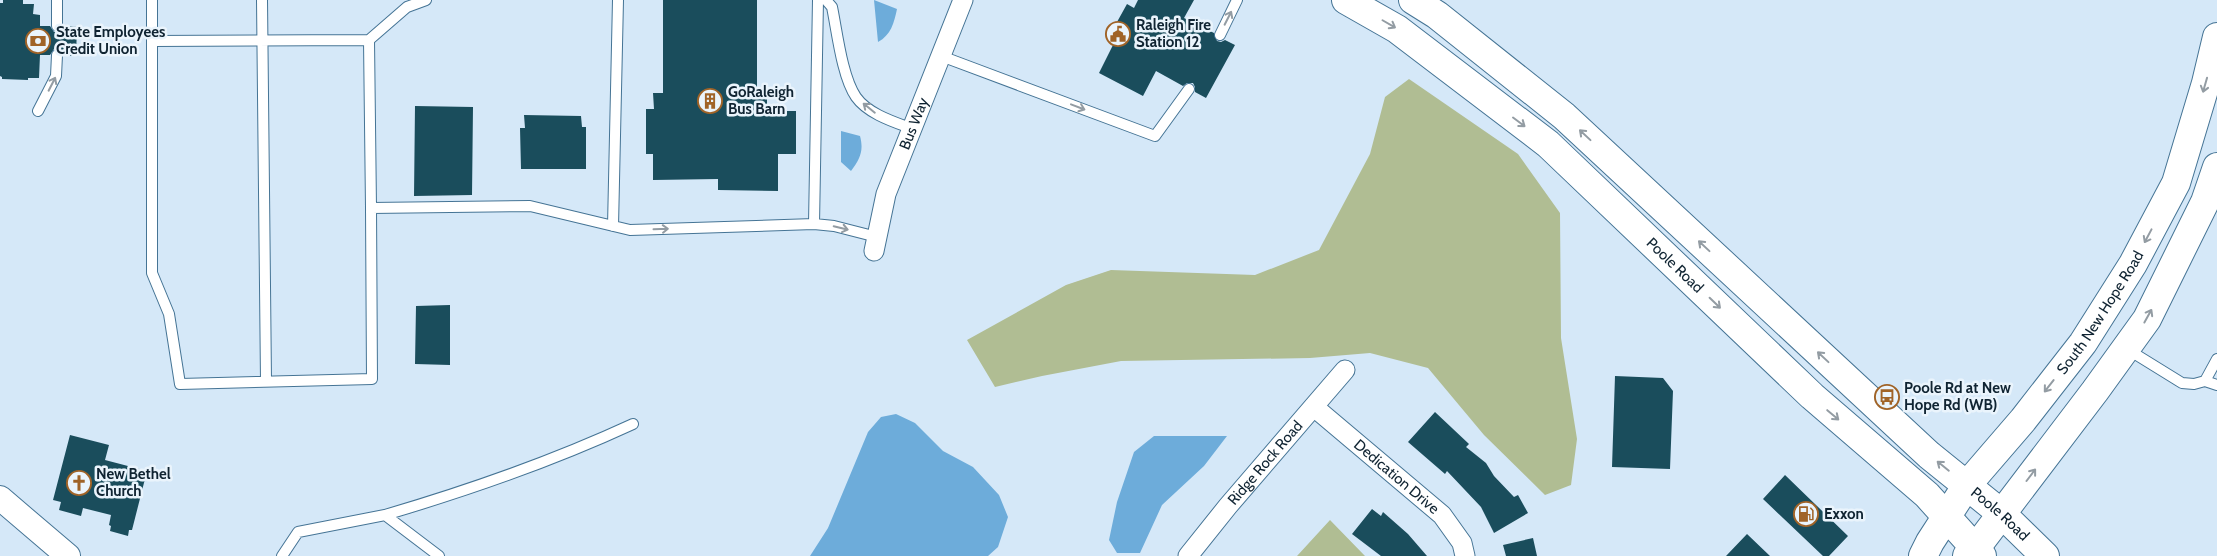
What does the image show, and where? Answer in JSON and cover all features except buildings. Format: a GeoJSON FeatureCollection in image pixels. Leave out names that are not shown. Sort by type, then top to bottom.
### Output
{"type":"FeatureCollection","features":[{"type":"Feature","properties":{"kind":"main road","name":"Poole Road"},"geometry":{"type":"LineString","coordinates":[[1346,0],[1397,29],[1548,144],[1812,396],[1927,495],[1975,554]]}},
{"type":"Feature","properties":{"kind":"main road","name":"Poole Road"},"geometry":{"type":"LineString","coordinates":[[1413,0],[1437,15],[1564,116],[1922,448],[2002,514],[2045,556]]}},
{"type":"Feature","properties":{"kind":"main road","name":"South New Hope Road"},"geometry":{"type":"LineString","coordinates":[[1924,556],[1967,485],[2023,420],[2083,342],[2133,264],[2176,183],[2206,83],[2217,37]]}},
{"type":"Feature","properties":{"kind":"main road"},"geometry":{"type":"LineString","coordinates":[[1548,144],[1564,116]]}},
{"type":"Feature","properties":{"kind":"main road"},"geometry":{"type":"LineString","coordinates":[[1975,554],[2002,514],[2147,319],[2205,202],[2217,167]]}},
{"type":"Feature","properties":{"kind":"street","name":"Bus Way"},"geometry":{"type":"LineString","coordinates":[[876,244],[886,194],[963,0]]}},
{"type":"Feature","properties":{"kind":"street","name":"Ridge Rock Road"},"geometry":{"type":"LineString","coordinates":[[1188,556],[1228,506],[1346,370]]}},
{"type":"Feature","properties":{"kind":"street","name":"Dedication Drive"},"geometry":{"type":"LineString","coordinates":[[1314,407],[1442,515],[1462,543],[1465,556]]}},
{"type":"Feature","properties":{"kind":"street"},"geometry":{"type":"LineString","coordinates":[[0,498],[68,556]]}},
{"type":"Feature","properties":{"kind":"lane"},"geometry":{"type":"LineString","coordinates":[[57,0],[57,26]]}},
{"type":"Feature","properties":{"kind":"lane"},"geometry":{"type":"LineString","coordinates":[[152,0],[152,273],[170,314],[180,384],[372,379],[369,40]]}},
{"type":"Feature","properties":{"kind":"lane"},"geometry":{"type":"LineString","coordinates":[[262,0],[266,381]]}},
{"type":"Feature","properties":{"kind":"lane"},"geometry":{"type":"LineString","coordinates":[[152,41],[263,42],[369,40],[407,7],[426,0]]}},
{"type":"Feature","properties":{"kind":"lane"},"geometry":{"type":"LineString","coordinates":[[613,226],[618,0]]}},
{"type":"Feature","properties":{"kind":"lane"},"geometry":{"type":"LineString","coordinates":[[814,224],[818,0]]}},
{"type":"Feature","properties":{"kind":"lane"},"geometry":{"type":"LineString","coordinates":[[826,0],[832,7],[846,72],[856,97],[881,117],[913,129]]}},
{"type":"Feature","properties":{"kind":"lane"},"geometry":{"type":"LineString","coordinates":[[1220,35],[1237,0]]}},
{"type":"Feature","properties":{"kind":"lane"},"geometry":{"type":"LineString","coordinates":[[38,111],[56,76],[57,55]]}},
{"type":"Feature","properties":{"kind":"lane"},"geometry":{"type":"LineString","coordinates":[[941,56],[1155,136],[1189,90]]}},
{"type":"Feature","properties":{"kind":"lane"},"geometry":{"type":"LineString","coordinates":[[371,208],[530,206],[630,230],[814,224],[834,226],[876,244]]}},
{"type":"Feature","properties":{"kind":"lane"},"geometry":{"type":"LineString","coordinates":[[2126,348],[2182,383],[2194,384],[2205,381],[2217,385]]}},
{"type":"Feature","properties":{"kind":"lane"},"geometry":{"type":"LineString","coordinates":[[2205,381],[2217,359]]}},
{"type":"Feature","properties":{"kind":"lane"},"geometry":{"type":"LineString","coordinates":[[282,556],[298,532],[385,515],[470,490],[598,440],[633,424]]}},
{"type":"Feature","properties":{"kind":"lane"},"geometry":{"type":"LineString","coordinates":[[385,515],[439,556]]}},
{"type":"Feature","properties":{"kind":"green space"},"geometry":{"type":"Polygon","coordinates":[[[1409,79],[1518,154],[1560,213],[1561,338],[1577,439],[1571,485],[1545,495],[1484,435],[1428,368],[1370,353],[1310,358],[1121,361],[995,387],[967,340],[1066,285],[1111,270],[1255,275],[1319,250],[1370,154],[1385,97],[1409,79]]]}},
{"type":"Feature","properties":{"kind":"green space"},"geometry":{"type":"Polygon","coordinates":[[[1330,520],[1365,556],[1297,556],[1330,520]]]}},
{"type":"Feature","properties":{"kind":"water"},"geometry":{"type":"Polygon","coordinates":[[[874,0],[897,9],[889,32],[878,42],[874,0]]]}},
{"type":"Feature","properties":{"kind":"water"},"geometry":{"type":"Polygon","coordinates":[[[841,131],[860,136],[862,146],[860,155],[851,171],[841,162],[841,131]]]}},
{"type":"Feature","properties":{"kind":"water"},"geometry":{"type":"Polygon","coordinates":[[[896,414],[915,423],[943,451],[973,467],[999,495],[1008,517],[998,547],[988,556],[810,556],[828,528],[868,432],[881,417],[896,414]]]}},
{"type":"Feature","properties":{"kind":"water"},"geometry":{"type":"Polygon","coordinates":[[[1154,436],[1227,436],[1204,466],[1162,505],[1140,553],[1117,553],[1109,540],[1117,502],[1134,452],[1154,436]]]}},
{"type":"Feature","properties":{"kind":"place","name":"Raleigh Fire Station 12"},"geometry":{"type":"Point","coordinates":[1118,34]}},
{"type":"Feature","properties":{"kind":"place","name":"State Employees Credit Union"},"geometry":{"type":"Point","coordinates":[38,41]}},
{"type":"Feature","properties":{"kind":"place","name":"GoRaleigh Bus Barn"},"geometry":{"type":"Point","coordinates":[710,101]}},
{"type":"Feature","properties":{"kind":"place","name":"Poole Rd at New Hope Rd (WB)"},"geometry":{"type":"Point","coordinates":[1887,397]}},
{"type":"Feature","properties":{"kind":"place","name":"New Bethel Church"},"geometry":{"type":"Point","coordinates":[79,483]}},
{"type":"Feature","properties":{"kind":"place","name":"Exxon"},"geometry":{"type":"Point","coordinates":[1806,514]}}]}
